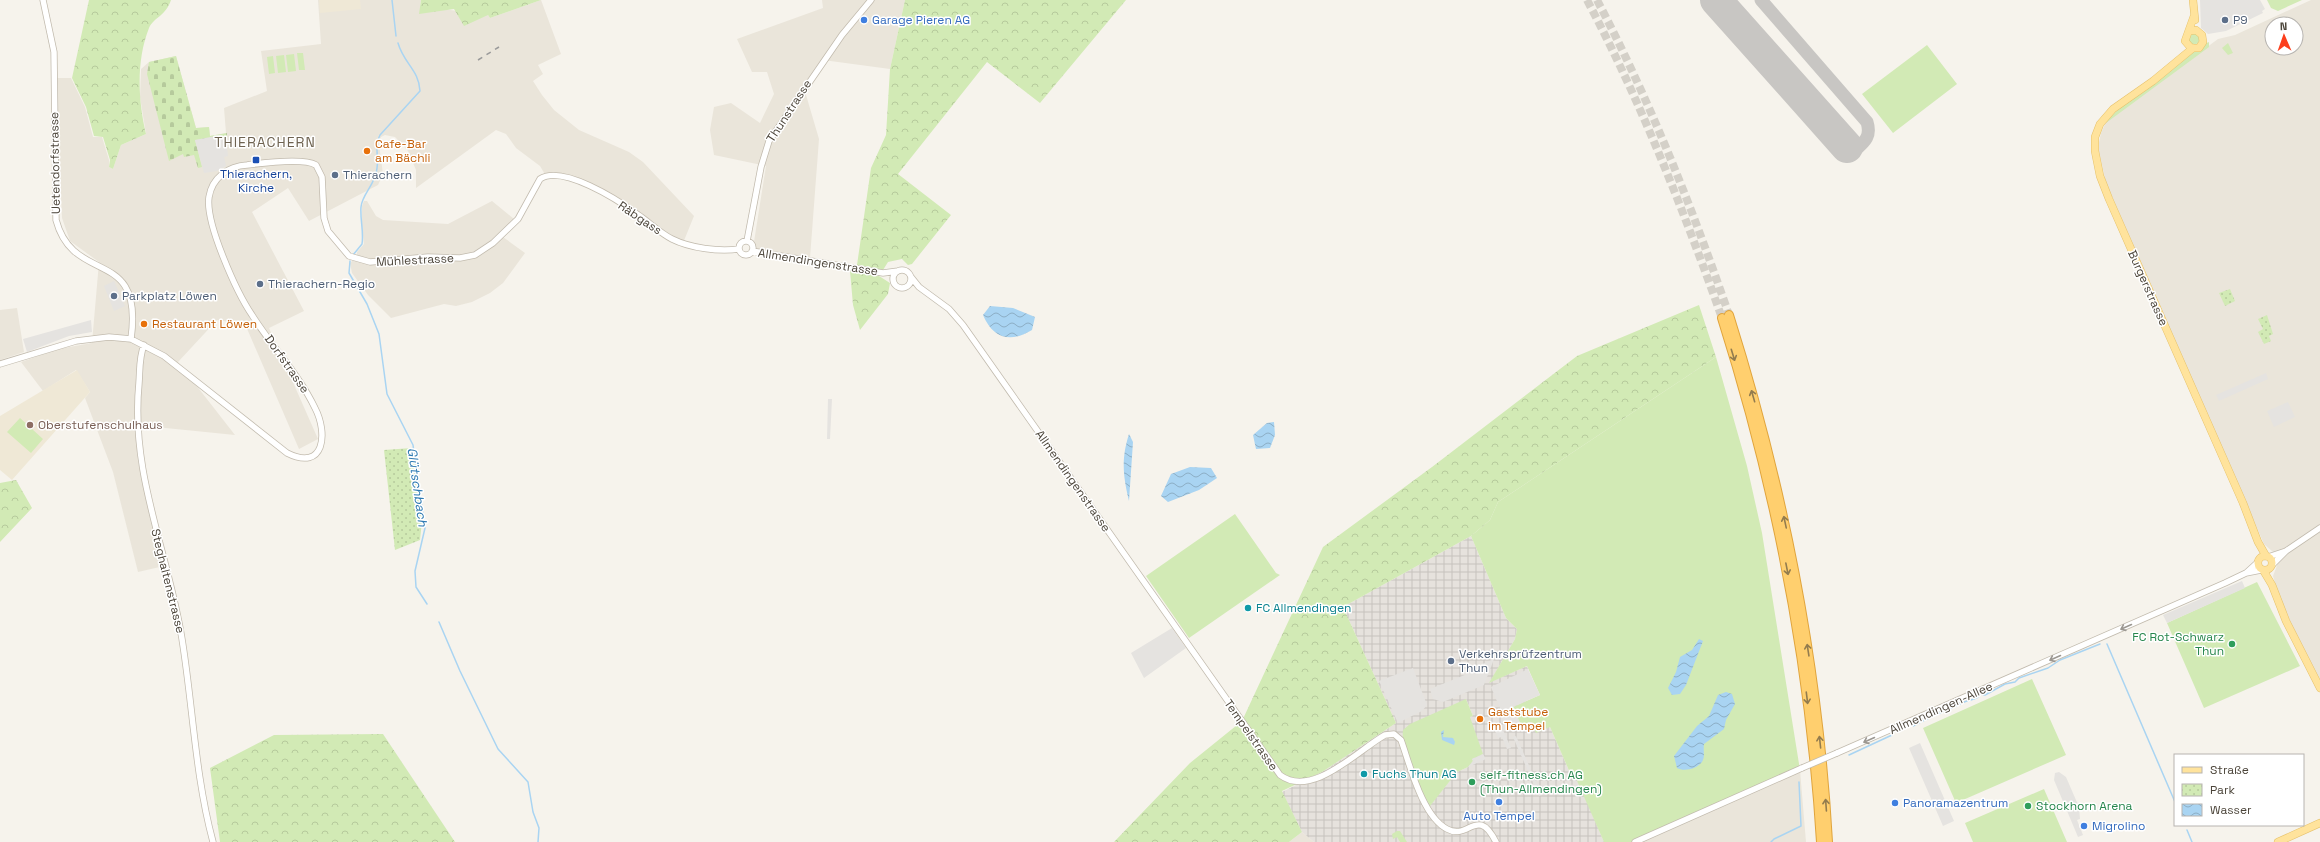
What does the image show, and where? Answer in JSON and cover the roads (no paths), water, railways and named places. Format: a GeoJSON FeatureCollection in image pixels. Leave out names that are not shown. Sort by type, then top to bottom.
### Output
{"type":"FeatureCollection","features":[{"type":"Feature","properties":{"kind":"highway"},"geometry":{"type":"LineString","coordinates":[[1725,317],[1760,449],[1789,581],[1827,841]]}},
{"type":"Feature","properties":{"kind":"main road"},"geometry":{"type":"LineString","coordinates":[[2193,0],[2194,31]]}},
{"type":"Feature","properties":{"kind":"main road"},"geometry":{"type":"LineString","coordinates":[[2194,31],[2203,36],[2203,42],[2199,48],[2193,48],[2186,43],[2186,35],[2194,31]]}},
{"type":"Feature","properties":{"kind":"main road","name":"Burgerstrasse"},"geometry":{"type":"LineString","coordinates":[[2178,58],[2186,43]]}},
{"type":"Feature","properties":{"kind":"main road","name":"Burgerstrasse"},"geometry":{"type":"LineString","coordinates":[[2193,48],[2178,58],[2157,78],[2106,116],[2096,134],[2096,157],[2109,199],[2243,503],[2258,542],[2264,566],[2286,621],[2320,688]]}},
{"type":"Feature","properties":{"kind":"main road","name":"Burgerstrasse"},"geometry":{"type":"LineString","coordinates":[[2258,542],[2267,557],[2264,566]]}},
{"type":"Feature","properties":{"kind":"main road"},"geometry":{"type":"LineString","coordinates":[[2278,842],[2320,823]]}},
{"type":"Feature","properties":{"kind":"street","name":"Uetendorfstrasse"},"geometry":{"type":"LineString","coordinates":[[43,0],[54,52],[56,220],[63,239],[76,254],[112,273],[126,286],[133,309],[131,339]]}},
{"type":"Feature","properties":{"kind":"street","name":"Thunstrasse"},"geometry":{"type":"LineString","coordinates":[[748,241],[761,167],[769,141],[842,34],[872,0]]}},
{"type":"Feature","properties":{"kind":"street","name":"Dorfstrasse"},"geometry":{"type":"LineString","coordinates":[[144,345],[170,360],[287,453],[305,457],[319,450],[322,443],[323,433],[318,413],[296,376],[243,300],[220,244],[209,202],[210,190],[217,179],[232,168],[246,165],[305,162],[316,165]]}},
{"type":"Feature","properties":{"kind":"street","name":"Mühlestrasse"},"geometry":{"type":"LineString","coordinates":[[316,165],[322,177],[324,224],[349,256],[370,262],[428,257],[460,258],[475,255],[493,242],[518,219],[538,183],[546,176]]}},
{"type":"Feature","properties":{"kind":"street","name":"Räbgass"},"geometry":{"type":"LineString","coordinates":[[546,176],[560,176],[580,181],[627,207],[673,240],[719,250],[739,249]]}},
{"type":"Feature","properties":{"kind":"street"},"geometry":{"type":"LineString","coordinates":[[748,241],[753,246],[752,251],[745,255],[739,249],[741,243],[748,241]]}},
{"type":"Feature","properties":{"kind":"street","name":"Allmendingenstrasse"},"geometry":{"type":"LineString","coordinates":[[752,251],[883,273],[898,271]]}},
{"type":"Feature","properties":{"kind":"street"},"geometry":{"type":"LineString","coordinates":[[907,286],[911,277],[905,271],[898,271],[894,280],[900,287],[920,287]]}},
{"type":"Feature","properties":{"kind":"street","name":"Allmendingenstrasse"},"geometry":{"type":"LineString","coordinates":[[883,273],[894,280]]}},
{"type":"Feature","properties":{"kind":"street","name":"Allmendingenstrasse"},"geometry":{"type":"LineString","coordinates":[[911,277],[920,287],[944,304],[963,325],[1215,685]]}},
{"type":"Feature","properties":{"kind":"street"},"geometry":{"type":"LineString","coordinates":[[0,364],[76,341],[109,337],[131,339],[144,345]]}},
{"type":"Feature","properties":{"kind":"street","name":"Steghaltenstrasse"},"geometry":{"type":"LineString","coordinates":[[144,345],[141,354],[138,394],[141,463],[148,502],[172,585],[182,639],[196,758],[213,842]]}},
{"type":"Feature","properties":{"kind":"street"},"geometry":{"type":"LineString","coordinates":[[2267,557],[2286,551],[2320,528]]}},
{"type":"Feature","properties":{"kind":"street","name":"Allmendingen-Allee"},"geometry":{"type":"LineString","coordinates":[[1635,842],[2264,566],[2286,551]]}},
{"type":"Feature","properties":{"kind":"street","name":"Tempelstrasse"},"geometry":{"type":"LineString","coordinates":[[1215,685],[1276,771],[1285,779],[1299,782],[1319,778],[1333,771],[1385,734],[1394,734],[1400,740],[1421,795],[1442,825],[1448,830],[1457,832],[1474,825],[1481,824],[1488,829],[1496,842]]}},
{"type":"Feature","properties":{"kind":"water"},"geometry":{"type":"Polygon","coordinates":[[[990,306],[1013,308],[1035,317],[1032,330],[1017,337],[997,334],[987,323],[983,315],[990,306]]]}},
{"type":"Feature","properties":{"kind":"water"},"geometry":{"type":"Polygon","coordinates":[[[1274,422],[1275,435],[1270,448],[1256,449],[1253,435],[1267,423],[1274,422]]]}},
{"type":"Feature","properties":{"kind":"water"},"geometry":{"type":"Polygon","coordinates":[[[1129,434],[1133,442],[1129,501],[1125,484],[1124,460],[1126,443],[1129,434]]]}},
{"type":"Feature","properties":{"kind":"water"},"geometry":{"type":"Polygon","coordinates":[[[1190,467],[1211,468],[1217,478],[1199,490],[1168,502],[1161,496],[1171,474],[1190,467]]]}},
{"type":"Feature","properties":{"kind":"water"},"geometry":{"type":"Polygon","coordinates":[[[1699,639],[1703,641],[1686,685],[1680,694],[1672,695],[1668,688],[1676,672],[1680,657],[1692,650],[1699,639]]]}},
{"type":"Feature","properties":{"kind":"water"},"geometry":{"type":"Polygon","coordinates":[[[1726,692],[1732,694],[1735,704],[1726,720],[1724,729],[1704,744],[1704,758],[1698,766],[1687,770],[1677,768],[1674,756],[1697,726],[1709,716],[1718,695],[1726,692]]]}},
{"type":"Feature","properties":{"kind":"water"},"geometry":{"type":"Polygon","coordinates":[[[1444,730],[1443,737],[1453,738],[1455,742],[1454,745],[1442,740],[1441,732],[1444,730]]]}},
{"type":"Feature","properties":{"kind":"waterway","name":"Glütschbach"},"geometry":{"type":"LineString","coordinates":[[392,0],[396,36]]}},
{"type":"Feature","properties":{"kind":"waterway","name":"Glütschbach"},"geometry":{"type":"LineString","coordinates":[[353,255],[362,244],[363,235],[361,207],[376,174],[378,139],[420,91],[417,78],[398,43]]}},
{"type":"Feature","properties":{"kind":"waterway","name":"Glütschbach"},"geometry":{"type":"LineString","coordinates":[[350,261],[349,273],[367,304],[379,334],[387,394],[413,445],[425,528],[415,571],[416,587],[427,604]]}},
{"type":"Feature","properties":{"kind":"waterway","name":"Glütschbach"},"geometry":{"type":"LineString","coordinates":[[439,622],[460,671],[498,749],[528,782],[533,812],[539,828],[538,842]]}},
{"type":"Feature","properties":{"kind":"waterway"},"geometry":{"type":"LineString","coordinates":[[1913,726],[1965,702],[1975,699],[1981,694],[1985,695],[2005,684],[2015,682],[2019,678],[2048,668],[2060,660],[2100,644]]}},
{"type":"Feature","properties":{"kind":"waterway"},"geometry":{"type":"LineString","coordinates":[[2107,644],[2174,800]]}},
{"type":"Feature","properties":{"kind":"waterway"},"geometry":{"type":"LineString","coordinates":[[1849,755],[1892,735]]}},
{"type":"Feature","properties":{"kind":"waterway"},"geometry":{"type":"LineString","coordinates":[[1771,842],[1774,839],[1801,826],[1799,782]]}},
{"type":"Feature","properties":{"kind":"waterway"},"geometry":{"type":"LineString","coordinates":[[2187,830],[2192,842]]}},
{"type":"Feature","properties":{"kind":"tunnel"},"geometry":{"type":"LineString","coordinates":[[1587,0],[1607,38],[1660,156],[1722,318]]}},
{"type":"Feature","properties":{"kind":"tunnel"},"geometry":{"type":"LineString","coordinates":[[1597,0],[1635,77],[1669,155],[1700,234],[1729,315]]}},
{"type":"Feature","properties":{"kind":"railway"},"geometry":{"type":"LineString","coordinates":[[478,60],[499,47]]}},
{"type":"Feature","properties":{"kind":"place","name":"Garage Pieren AG"},"geometry":{"type":"Point","coordinates":[864,20]}},
{"type":"Feature","properties":{"kind":"place","name":"P9"},"geometry":{"type":"Point","coordinates":[2225,20]}},
{"type":"Feature","properties":{"kind":"place","name":"Cafe-Bar am Bächli"},"geometry":{"type":"Point","coordinates":[367,151]}},
{"type":"Feature","properties":{"kind":"place","name":"Thierachern, Kirche"},"geometry":{"type":"Point","coordinates":[256,160]}},
{"type":"Feature","properties":{"kind":"place","name":"Thierachern"},"geometry":{"type":"Point","coordinates":[335,175]}},
{"type":"Feature","properties":{"kind":"place","name":"Thierachern-Regio"},"geometry":{"type":"Point","coordinates":[260,284]}},
{"type":"Feature","properties":{"kind":"place","name":"Parkplatz Löwen"},"geometry":{"type":"Point","coordinates":[114,296]}},
{"type":"Feature","properties":{"kind":"place","name":"Restaurant Löwen"},"geometry":{"type":"Point","coordinates":[144,324]}},
{"type":"Feature","properties":{"kind":"place","name":"Oberstufenschulhaus"},"geometry":{"type":"Point","coordinates":[30,425]}},
{"type":"Feature","properties":{"kind":"place","name":"FC Allmendingen"},"geometry":{"type":"Point","coordinates":[1248,608]}},
{"type":"Feature","properties":{"kind":"place","name":"FC Rot-Schwarz Thun"},"geometry":{"type":"Point","coordinates":[2232,644]}},
{"type":"Feature","properties":{"kind":"place","name":"Verkehrsprüfzentrum Thun"},"geometry":{"type":"Point","coordinates":[1451,661]}},
{"type":"Feature","properties":{"kind":"place","name":"Gaststube im Tempel"},"geometry":{"type":"Point","coordinates":[1480,719]}},
{"type":"Feature","properties":{"kind":"place","name":"Fuchs Thun AG"},"geometry":{"type":"Point","coordinates":[1364,774]}},
{"type":"Feature","properties":{"kind":"place","name":"self-fitness.ch AG (Thun-Allmendingen)"},"geometry":{"type":"Point","coordinates":[1472,782]}},
{"type":"Feature","properties":{"kind":"place","name":"Auto Tempel"},"geometry":{"type":"Point","coordinates":[1499,802]}},
{"type":"Feature","properties":{"kind":"place","name":"Panoramazentrum"},"geometry":{"type":"Point","coordinates":[1895,803]}},
{"type":"Feature","properties":{"kind":"place","name":"Stockhorn Arena"},"geometry":{"type":"Point","coordinates":[2028,806]}},
{"type":"Feature","properties":{"kind":"place","name":"Migrolino"},"geometry":{"type":"Point","coordinates":[2084,826]}},
{"type":"Feature","properties":{"kind":"district","name":"THIERACHERN"},"geometry":{"type":"Point","coordinates":[265,142]}}]}
